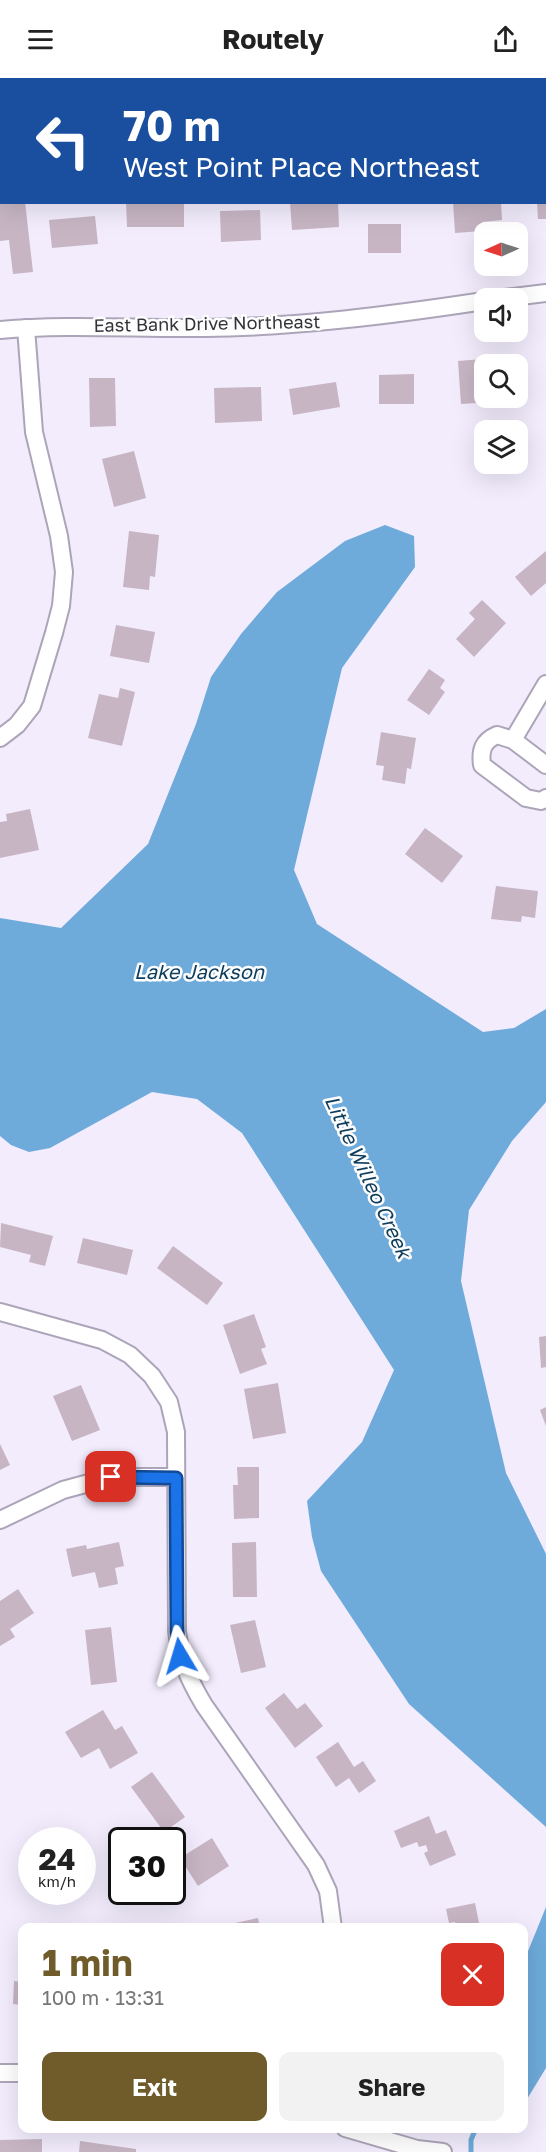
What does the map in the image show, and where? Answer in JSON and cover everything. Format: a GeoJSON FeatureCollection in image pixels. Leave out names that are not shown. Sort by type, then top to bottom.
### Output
{"type":"FeatureCollection","features":[{"type":"Feature","properties":{"kind":"street"},"geometry":{"type":"LineString","coordinates":[[528,295],[546,293]]}},
{"type":"Feature","properties":{"kind":"street","name":"East Bank Drive Northeast"},"geometry":{"type":"LineString","coordinates":[[0,330],[205,328],[288,324],[376,317],[474,303]]}},
{"type":"Feature","properties":{"kind":"street"},"geometry":{"type":"LineString","coordinates":[[0,738],[16,725],[32,706],[59,615],[64,572],[59,536],[34,432],[26,328]]}},
{"type":"Feature","properties":{"kind":"street"},"geometry":{"type":"LineString","coordinates":[[513,740],[546,684]]}},
{"type":"Feature","properties":{"kind":"street"},"geometry":{"type":"LineString","coordinates":[[546,765],[513,740],[497,735],[489,738],[480,753],[482,765],[526,798],[541,801],[546,798]]}},
{"type":"Feature","properties":{"kind":"street"},"geometry":{"type":"LineString","coordinates":[[0,1312],[102,1340],[130,1355],[152,1376],[169,1402],[176,1432],[177,1631],[180,1656],[189,1680],[204,1705],[316,1864],[328,1891],[332,1923]]}},
{"type":"Feature","properties":{"kind":"street"},"geometry":{"type":"LineString","coordinates":[[0,1520],[63,1490],[111,1477],[176,1478]]}},
{"type":"Feature","properties":{"kind":"street"},"geometry":{"type":"LineString","coordinates":[[0,2073],[18,2073]]}},
{"type":"Feature","properties":{"kind":"street"},"geometry":{"type":"LineString","coordinates":[[361,2133],[416,2150],[443,2152]]}},
{"type":"Feature","properties":{"kind":"water","name":"Lake Jackson"},"geometry":{"type":"Polygon","coordinates":[[[385,525],[414,536],[415,567],[342,668],[294,870],[317,924],[483,1032],[514,1028],[546,1009],[546,1102],[512,1141],[469,1210],[461,1281],[506,1473],[546,1554],[546,1827],[409,1704],[321,1571],[312,1537],[307,1501],[362,1442],[394,1370],[242,1133],[197,1099],[152,1092],[50,1148],[29,1152],[11,1145],[0,1136],[0,918],[61,928],[148,844],[196,724],[211,677],[241,634],[277,592],[345,541],[385,525]]]}},
{"type":"Feature","properties":{"kind":"water"},"geometry":{"type":"Polygon","coordinates":[[[546,1907],[546,2068],[528,2097],[528,1951],[546,1907]]]}},
{"type":"Feature","properties":{"kind":"building"},"geometry":{"type":"Polygon","coordinates":[[[0,204],[25,204],[33,272],[13,274],[9,240],[0,241],[0,204]]]}},
{"type":"Feature","properties":{"kind":"building"},"geometry":{"type":"Polygon","coordinates":[[[126,204],[184,204],[184,227],[127,227],[126,204]]]}},
{"type":"Feature","properties":{"kind":"building"},"geometry":{"type":"Polygon","coordinates":[[[290,204],[338,204],[339,227],[292,230],[290,204]]]}},
{"type":"Feature","properties":{"kind":"building"},"geometry":{"type":"Polygon","coordinates":[[[453,204],[501,204],[502,220],[474,222],[474,232],[455,233],[453,204]]]}},
{"type":"Feature","properties":{"kind":"building"},"geometry":{"type":"Polygon","coordinates":[[[537,204],[546,204],[546,219],[538,219],[537,204]]]}},
{"type":"Feature","properties":{"kind":"building"},"geometry":{"type":"Polygon","coordinates":[[[260,210],[261,240],[221,242],[220,211],[260,210]]]}},
{"type":"Feature","properties":{"kind":"building"},"geometry":{"type":"Polygon","coordinates":[[[95,216],[98,244],[52,248],[49,220],[95,216]]]}},
{"type":"Feature","properties":{"kind":"building"},"geometry":{"type":"Polygon","coordinates":[[[368,224],[401,224],[401,253],[368,253],[368,224]]]}},
{"type":"Feature","properties":{"kind":"building"},"geometry":{"type":"Polygon","coordinates":[[[474,360],[474,403],[461,404],[458,361],[474,360]]]}},
{"type":"Feature","properties":{"kind":"building"},"geometry":{"type":"Polygon","coordinates":[[[414,374],[414,404],[379,404],[379,375],[414,374]]]}},
{"type":"Feature","properties":{"kind":"building"},"geometry":{"type":"Polygon","coordinates":[[[89,378],[115,378],[116,426],[90,427],[89,378]]]}},
{"type":"Feature","properties":{"kind":"building"},"geometry":{"type":"Polygon","coordinates":[[[336,382],[340,407],[293,415],[289,389],[336,382]]]}},
{"type":"Feature","properties":{"kind":"building"},"geometry":{"type":"Polygon","coordinates":[[[261,387],[262,421],[215,423],[214,388],[261,387]]]}},
{"type":"Feature","properties":{"kind":"building"},"geometry":{"type":"Polygon","coordinates":[[[134,451],[146,498],[114,507],[102,459],[134,451]]]}},
{"type":"Feature","properties":{"kind":"building"},"geometry":{"type":"Polygon","coordinates":[[[129,531],[159,535],[155,577],[150,576],[149,590],[123,587],[129,531]]]}},
{"type":"Feature","properties":{"kind":"building"},"geometry":{"type":"Polygon","coordinates":[[[546,551],[546,583],[531,596],[515,577],[546,551]]]}},
{"type":"Feature","properties":{"kind":"building"},"geometry":{"type":"Polygon","coordinates":[[[482,600],[506,623],[474,657],[456,639],[475,619],[469,613],[482,600]]]}},
{"type":"Feature","properties":{"kind":"building"},"geometry":{"type":"Polygon","coordinates":[[[116,625],[155,632],[149,663],[110,656],[116,625]]]}},
{"type":"Feature","properties":{"kind":"building"},"geometry":{"type":"Polygon","coordinates":[[[429,669],[445,680],[440,688],[445,692],[429,715],[407,700],[429,669]]]}},
{"type":"Feature","properties":{"kind":"building"},"geometry":{"type":"Polygon","coordinates":[[[120,688],[135,692],[122,746],[88,738],[99,694],[118,698],[120,688]]]}},
{"type":"Feature","properties":{"kind":"building"},"geometry":{"type":"Polygon","coordinates":[[[381,732],[416,738],[411,769],[407,768],[405,784],[382,780],[384,766],[376,765],[381,732]]]}},
{"type":"Feature","properties":{"kind":"building"},"geometry":{"type":"Polygon","coordinates":[[[30,809],[39,850],[0,858],[0,822],[7,821],[6,814],[30,809]]]}},
{"type":"Feature","properties":{"kind":"building"},"geometry":{"type":"Polygon","coordinates":[[[425,828],[463,856],[442,883],[405,854],[425,828]]]}},
{"type":"Feature","properties":{"kind":"building"},"geometry":{"type":"Polygon","coordinates":[[[496,886],[538,891],[535,918],[522,916],[521,922],[491,919],[496,886]]]}},
{"type":"Feature","properties":{"kind":"building"},"geometry":{"type":"Polygon","coordinates":[[[1,1223],[53,1236],[45,1266],[29,1262],[31,1255],[0,1247],[1,1223]]]}},
{"type":"Feature","properties":{"kind":"building"},"geometry":{"type":"Polygon","coordinates":[[[83,1238],[133,1250],[127,1275],[77,1263],[83,1238]]]}},
{"type":"Feature","properties":{"kind":"building"},"geometry":{"type":"Polygon","coordinates":[[[173,1246],[223,1283],[207,1305],[157,1268],[173,1246]]]}},
{"type":"Feature","properties":{"kind":"building"},"geometry":{"type":"Polygon","coordinates":[[[254,1314],[266,1347],[261,1349],[267,1364],[240,1374],[223,1325],[254,1314]]]}},
{"type":"Feature","properties":{"kind":"building"},"geometry":{"type":"Polygon","coordinates":[[[546,1336],[546,1367],[541,1368],[539,1337],[546,1336]]]}},
{"type":"Feature","properties":{"kind":"building"},"geometry":{"type":"Polygon","coordinates":[[[278,1383],[286,1433],[253,1439],[244,1389],[278,1383]]]}},
{"type":"Feature","properties":{"kind":"building"},"geometry":{"type":"Polygon","coordinates":[[[81,1385],[100,1430],[72,1441],[53,1396],[81,1385]]]}},
{"type":"Feature","properties":{"kind":"building"},"geometry":{"type":"Polygon","coordinates":[[[546,1407],[546,1426],[540,1410],[546,1407]]]}},
{"type":"Feature","properties":{"kind":"building"},"geometry":{"type":"Polygon","coordinates":[[[0,1444],[10,1465],[0,1470],[0,1444]]]}},
{"type":"Feature","properties":{"kind":"building"},"geometry":{"type":"Polygon","coordinates":[[[237,1467],[259,1467],[259,1518],[234,1519],[233,1485],[238,1485],[237,1467]]]}},
{"type":"Feature","properties":{"kind":"building"},"geometry":{"type":"Polygon","coordinates":[[[119,1542],[124,1566],[115,1568],[118,1584],[99,1588],[95,1572],[72,1577],[66,1549],[86,1545],[87,1549],[119,1542]]]}},
{"type":"Feature","properties":{"kind":"building"},"geometry":{"type":"Polygon","coordinates":[[[256,1542],[257,1597],[233,1597],[232,1543],[256,1542]]]}},
{"type":"Feature","properties":{"kind":"building"},"geometry":{"type":"Polygon","coordinates":[[[18,1589],[34,1613],[10,1629],[15,1637],[0,1646],[0,1601],[18,1589]]]}},
{"type":"Feature","properties":{"kind":"building"},"geometry":{"type":"Polygon","coordinates":[[[255,1620],[266,1667],[241,1673],[230,1625],[255,1620]]]}},
{"type":"Feature","properties":{"kind":"building"},"geometry":{"type":"Polygon","coordinates":[[[111,1627],[117,1682],[91,1685],[85,1630],[111,1627]]]}},
{"type":"Feature","properties":{"kind":"building"},"geometry":{"type":"Polygon","coordinates":[[[284,1693],[297,1709],[305,1703],[323,1726],[295,1748],[265,1708],[284,1693]]]}},
{"type":"Feature","properties":{"kind":"building"},"geometry":{"type":"Polygon","coordinates":[[[103,1710],[115,1730],[122,1726],[138,1753],[110,1769],[99,1748],[81,1758],[65,1732],[103,1710]]]}},
{"type":"Feature","properties":{"kind":"building"},"geometry":{"type":"Polygon","coordinates":[[[338,1742],[354,1767],[363,1761],[376,1781],[359,1793],[349,1778],[336,1787],[316,1757],[338,1742]]]}},
{"type":"Feature","properties":{"kind":"building"},"geometry":{"type":"Polygon","coordinates":[[[152,1772],[185,1817],[171,1827],[160,1827],[131,1787],[152,1772]]]}},
{"type":"Feature","properties":{"kind":"building"},"geometry":{"type":"Polygon","coordinates":[[[429,1816],[436,1834],[446,1830],[456,1855],[430,1866],[424,1853],[428,1851],[426,1845],[419,1847],[417,1842],[401,1848],[394,1831],[429,1816]]]}},
{"type":"Feature","properties":{"kind":"building"},"geometry":{"type":"Polygon","coordinates":[[[212,1838],[229,1866],[198,1886],[186,1867],[186,1854],[212,1838]]]}},
{"type":"Feature","properties":{"kind":"building"},"geometry":{"type":"Polygon","coordinates":[[[475,1903],[479,1923],[449,1923],[446,1909],[475,1903]]]}},
{"type":"Feature","properties":{"kind":"building"},"geometry":{"type":"Polygon","coordinates":[[[258,1918],[259,1923],[235,1923],[258,1918]]]}},
{"type":"Feature","properties":{"kind":"building"},"geometry":{"type":"Polygon","coordinates":[[[14,1981],[18,1982],[18,2005],[13,2004],[14,1981]]]}},
{"type":"Feature","properties":{"kind":"building"},"geometry":{"type":"Polygon","coordinates":[[[42,2139],[42,2152],[0,2152],[0,2140],[42,2139]]]}},
{"type":"Feature","properties":{"kind":"building"},"geometry":{"type":"Polygon","coordinates":[[[80,2141],[136,2149],[136,2152],[79,2152],[80,2141]]]}},
{"type":"Feature","properties":{"kind":"waterway"},"geometry":{"type":"LineString","coordinates":[[471,2152],[471,2140],[474,2133]]}},
{"type":"Feature","properties":{"kind":"route"},"geometry":{"type":"LineString","coordinates":[[111,1477],[176,1478],[177,1631],[180,1656]]}},
{"type":"Feature","properties":{"kind":"water label","name":"Little Willeo Creek"},"geometry":{"type":"Point","coordinates":[368,1177]}}]}
